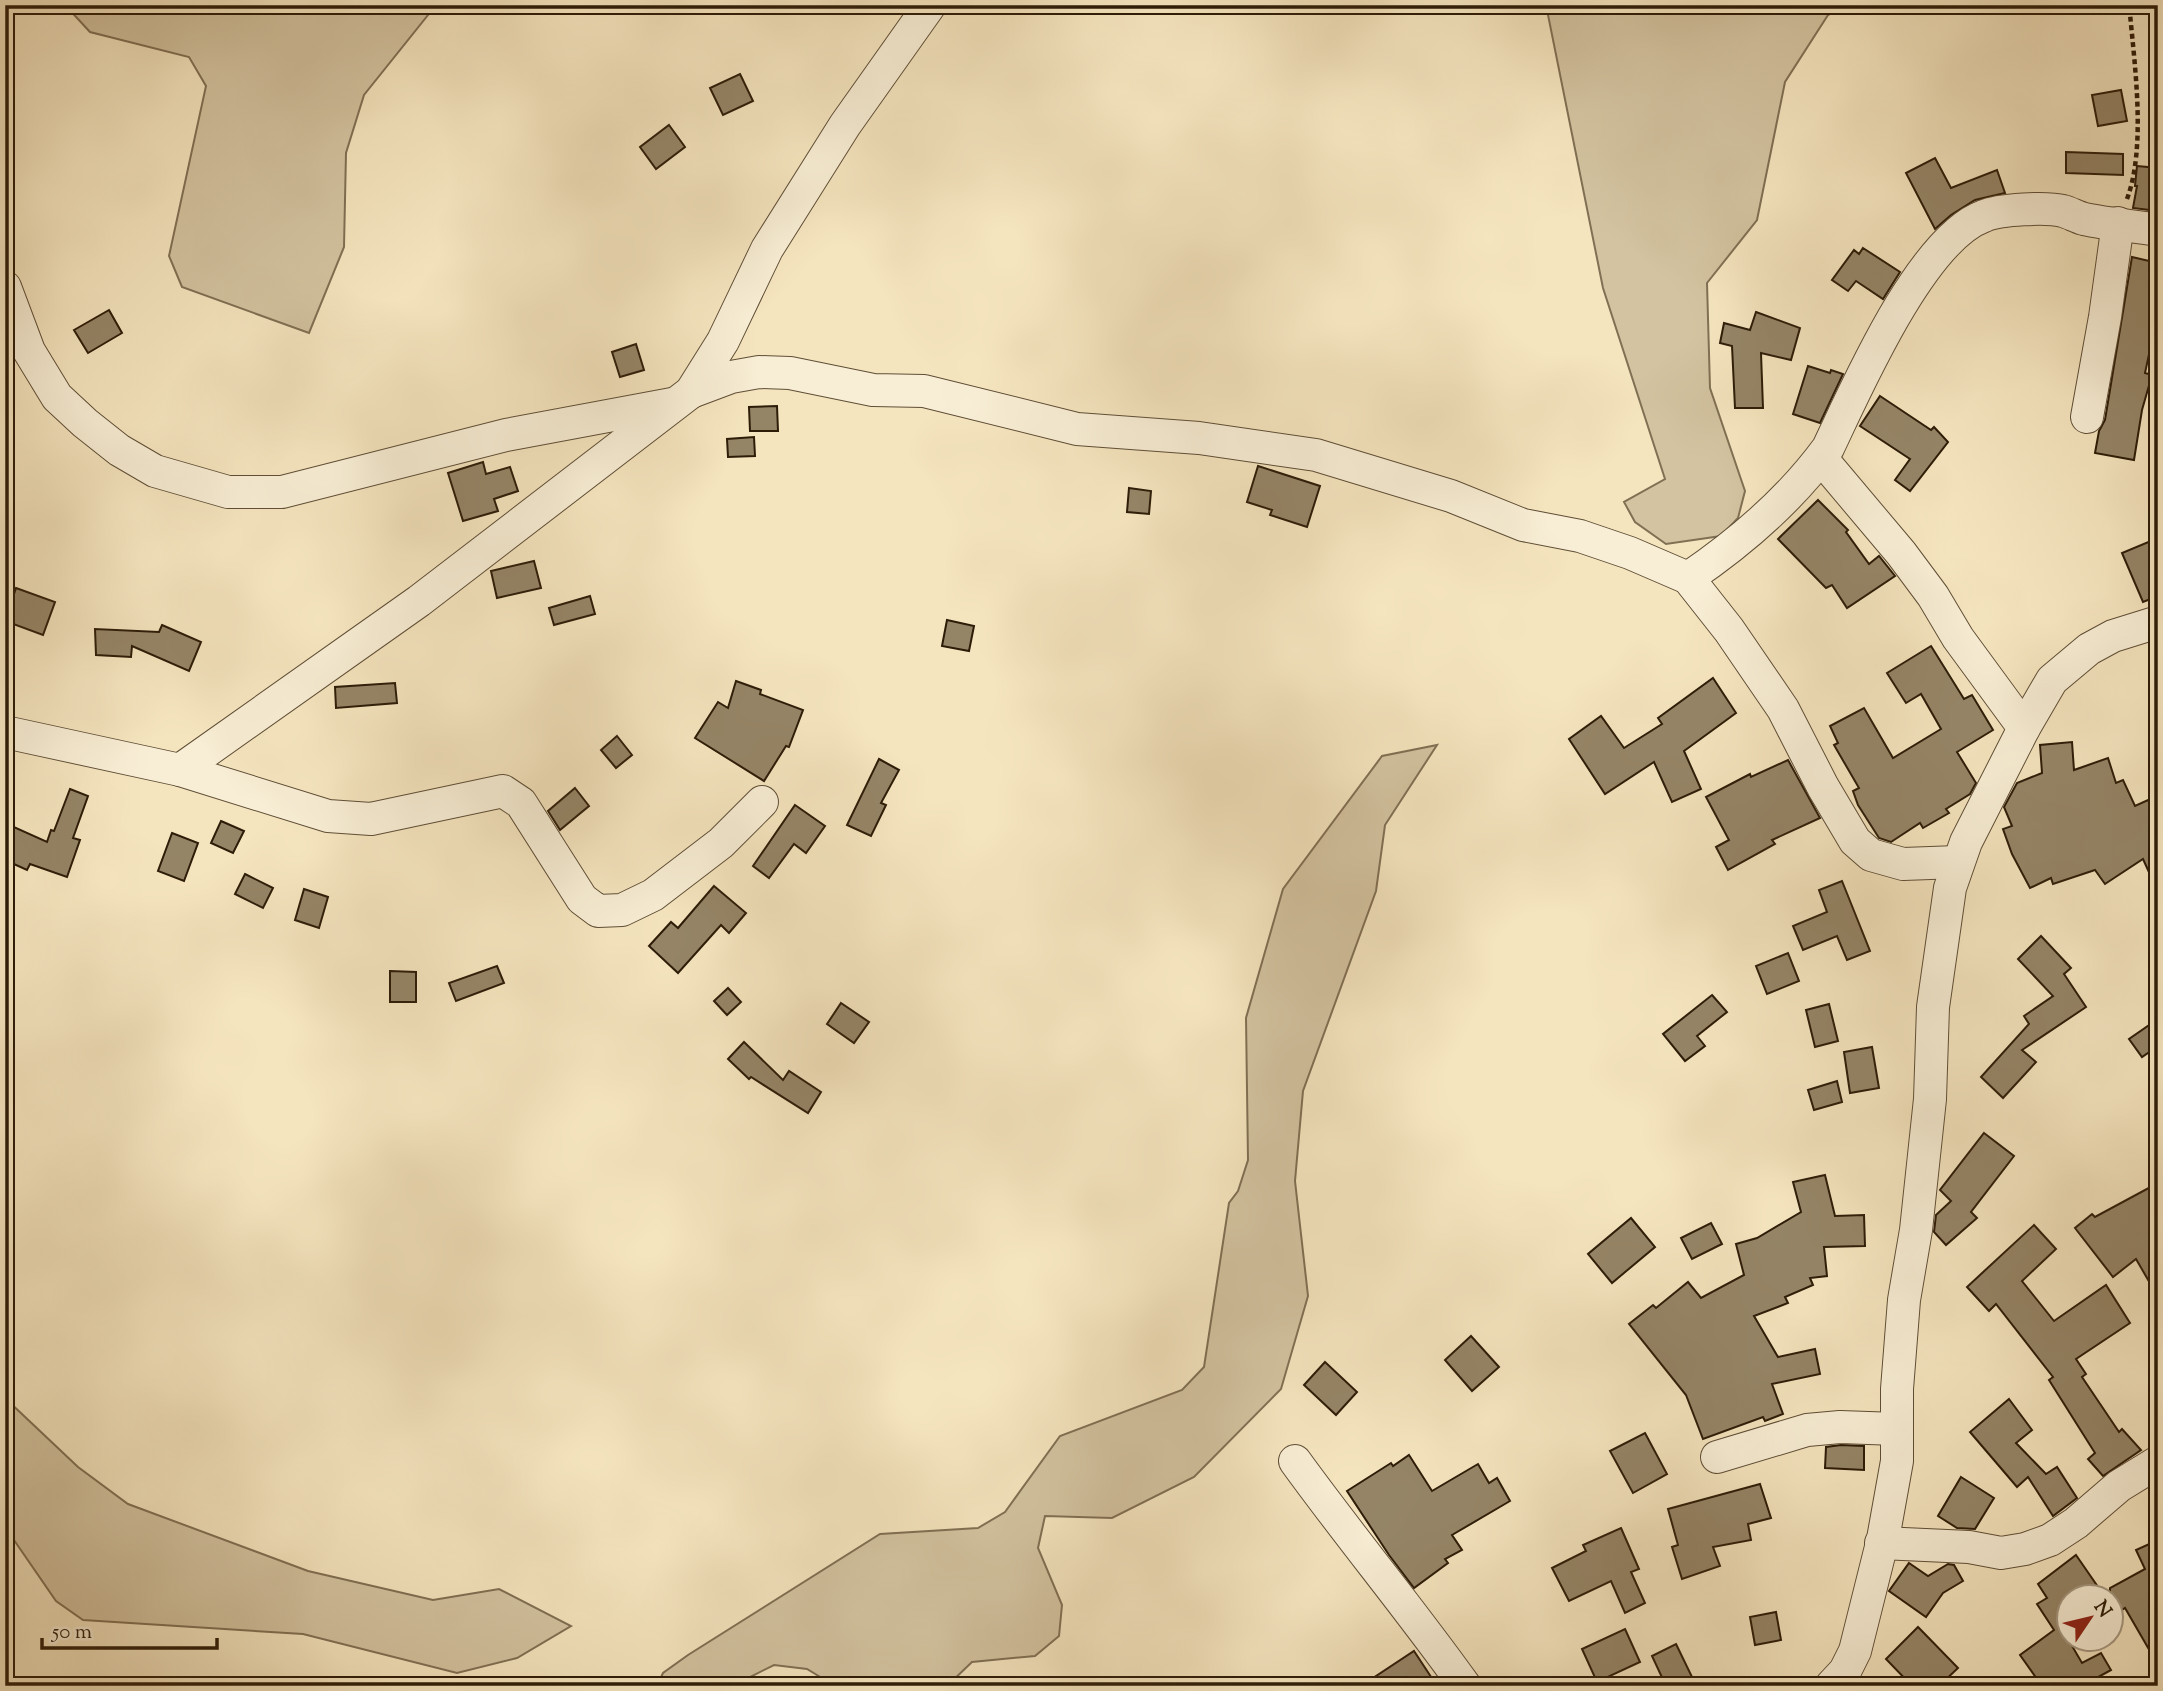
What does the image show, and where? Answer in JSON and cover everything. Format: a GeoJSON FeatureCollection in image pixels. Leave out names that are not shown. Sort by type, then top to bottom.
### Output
{"type":"FeatureCollection","features":[{"type":"Feature","properties":{"kind":"street"},"geometry":{"type":"LineString","coordinates":[[180,770],[419,601],[684,398],[723,341],[767,249],[845,125],[930,5]]}},
{"type":"Feature","properties":{"kind":"street"},"geometry":{"type":"LineString","coordinates":[[1688,578],[1724,553],[1776,508],[1821,458],[1893,318],[1933,260],[1961,229],[1984,215],[2029,209],[2061,211],[2082,219],[2158,230]]}},
{"type":"Feature","properties":{"kind":"street"},"geometry":{"type":"LineString","coordinates":[[2087,417],[2118,223]]}},
{"type":"Feature","properties":{"kind":"street"},"geometry":{"type":"LineString","coordinates":[[5,287],[29,351],[57,397],[85,423],[119,450],[155,471],[228,492],[282,492],[506,435],[684,398],[731,377],[759,372],[790,373],[873,390],[924,391],[1077,429],[1199,438],[1316,455],[1451,496],[1524,525],[1580,536],[1630,553],[1688,578],[1729,630],[1783,709],[1823,787],[1855,841],[1871,855],[1903,864],[1958,862]]}},
{"type":"Feature","properties":{"kind":"street"},"geometry":{"type":"LineString","coordinates":[[1821,458],[1901,553],[1933,596],[1958,638],[2024,728]]}},
{"type":"Feature","properties":{"kind":"street"},"geometry":{"type":"LineString","coordinates":[[1831,1686],[1845,1671],[1855,1651],[1883,1539],[1897,1461],[1897,1389],[1904,1300],[1916,1230],[1930,1099],[1933,1007],[1950,888],[1958,862],[2024,728],[2052,680],[2090,649],[2113,636],[2158,622]]}},
{"type":"Feature","properties":{"kind":"street"},"geometry":{"type":"LineString","coordinates":[[5,732],[180,770],[328,816],[371,819],[503,792],[521,803],[582,899],[598,911],[622,911],[653,895],[721,844],[762,802]]}},
{"type":"Feature","properties":{"kind":"street"},"geometry":{"type":"LineString","coordinates":[[1717,1457],[1807,1430],[1840,1427],[1897,1429]]}},
{"type":"Feature","properties":{"kind":"street"},"geometry":{"type":"LineString","coordinates":[[1294,1461],[1348,1534],[1420,1623],[1465,1686]]}},
{"type":"Feature","properties":{"kind":"street"},"geometry":{"type":"LineString","coordinates":[[1881,1543],[1969,1547],[2001,1553],[2025,1549],[2050,1540],[2119,1486],[2158,1462]]}},
{"type":"Feature","properties":{"kind":"path"},"geometry":{"type":"LineString","coordinates":[[2118,223],[2131,187],[2138,113],[2130,14],[2132,5]]}},
{"type":"Feature","properties":{"kind":"shaded area"},"geometry":{"type":"Polygon","coordinates":[[[65,5],[436,5],[364,95],[346,153],[344,247],[309,333],[182,287],[169,256],[206,86],[189,57],[90,32],[65,5]]]}},
{"type":"Feature","properties":{"kind":"shaded area"},"geometry":{"type":"Polygon","coordinates":[[[1546,5],[1847,5],[1828,15],[1785,82],[1757,220],[1707,283],[1710,388],[1745,491],[1738,518],[1721,536],[1666,544],[1635,522],[1624,502],[1665,479],[1603,288],[1546,5]]]}},
{"type":"Feature","properties":{"kind":"shaded area"},"geometry":{"type":"Polygon","coordinates":[[[1437,745],[1385,825],[1376,891],[1303,1091],[1295,1181],[1308,1296],[1281,1389],[1194,1477],[1112,1518],[1045,1516],[1038,1548],[1062,1605],[1059,1636],[1035,1656],[972,1662],[947,1686],[835,1686],[807,1669],[774,1665],[746,1679],[747,1686],[657,1686],[663,1673],[688,1655],[880,1534],[978,1528],[1005,1512],[1060,1436],[1182,1390],[1204,1367],[1229,1203],[1238,1191],[1248,1160],[1246,1018],[1283,889],[1382,756],[1437,745]]]}},
{"type":"Feature","properties":{"kind":"shaded area"},"geometry":{"type":"Polygon","coordinates":[[[5,1398],[78,1467],[128,1504],[308,1571],[433,1600],[499,1589],[571,1626],[517,1658],[457,1673],[303,1634],[83,1620],[56,1601],[5,1527],[5,1398]]]}},
{"type":"Feature","properties":{"kind":"building"},"geometry":{"type":"Polygon","coordinates":[[[740,74],[753,101],[723,115],[710,88],[740,74]]]}},
{"type":"Feature","properties":{"kind":"building"},"geometry":{"type":"Polygon","coordinates":[[[2121,90],[2127,121],[2098,126],[2092,95],[2121,90]]]}},
{"type":"Feature","properties":{"kind":"building"},"geometry":{"type":"Polygon","coordinates":[[[669,125],[685,147],[656,169],[640,147],[669,125]]]}},
{"type":"Feature","properties":{"kind":"building"},"geometry":{"type":"Polygon","coordinates":[[[2066,152],[2123,154],[2123,175],[2066,173],[2066,152]]]}},
{"type":"Feature","properties":{"kind":"building"},"geometry":{"type":"Polygon","coordinates":[[[1935,158],[1951,188],[1997,170],[2005,193],[1975,200],[1935,229],[1906,173],[1935,158]]]}},
{"type":"Feature","properties":{"kind":"building"},"geometry":{"type":"Polygon","coordinates":[[[2137,166],[2158,168],[2158,211],[2133,208],[2137,166]]]}},
{"type":"Feature","properties":{"kind":"building"},"geometry":{"type":"Polygon","coordinates":[[[1863,248],[1900,272],[1883,299],[1856,281],[1848,291],[1832,280],[1854,250],[1859,254],[1863,248]]]}},
{"type":"Feature","properties":{"kind":"building"},"geometry":{"type":"Polygon","coordinates":[[[2132,257],[2158,263],[2158,312],[2145,373],[2152,375],[2142,410],[2134,460],[2095,453],[2099,431],[2105,420],[2132,257]]]}},
{"type":"Feature","properties":{"kind":"building"},"geometry":{"type":"Polygon","coordinates":[[[109,310],[122,333],[88,353],[74,330],[109,310]]]}},
{"type":"Feature","properties":{"kind":"building"},"geometry":{"type":"Polygon","coordinates":[[[1756,312],[1800,328],[1791,360],[1761,353],[1763,408],[1735,408],[1732,346],[1720,343],[1724,323],[1750,330],[1756,312]]]}},
{"type":"Feature","properties":{"kind":"building"},"geometry":{"type":"Polygon","coordinates":[[[636,344],[644,370],[620,377],[612,352],[636,344]]]}},
{"type":"Feature","properties":{"kind":"building"},"geometry":{"type":"Polygon","coordinates":[[[1808,366],[1843,374],[1820,423],[1793,414],[1808,366]]]}},
{"type":"Feature","properties":{"kind":"building"},"geometry":{"type":"Polygon","coordinates":[[[1880,396],[1931,430],[1934,427],[1948,442],[1910,491],[1895,480],[1910,459],[1860,426],[1880,396]]]}},
{"type":"Feature","properties":{"kind":"building"},"geometry":{"type":"Polygon","coordinates":[[[777,406],[778,431],[750,431],[749,407],[777,406]]]}},
{"type":"Feature","properties":{"kind":"building"},"geometry":{"type":"Polygon","coordinates":[[[754,437],[755,456],[728,457],[727,439],[754,437]]]}},
{"type":"Feature","properties":{"kind":"building"},"geometry":{"type":"Polygon","coordinates":[[[483,462],[486,474],[510,467],[518,491],[494,499],[498,511],[463,521],[448,473],[483,462]]]}},
{"type":"Feature","properties":{"kind":"building"},"geometry":{"type":"Polygon","coordinates":[[[1258,466],[1320,486],[1307,527],[1270,515],[1272,510],[1247,502],[1258,466]]]}},
{"type":"Feature","properties":{"kind":"building"},"geometry":{"type":"Polygon","coordinates":[[[1129,488],[1151,491],[1149,514],[1127,512],[1129,488]]]}},
{"type":"Feature","properties":{"kind":"building"},"geometry":{"type":"Polygon","coordinates":[[[1818,500],[1848,530],[1846,532],[1869,564],[1879,556],[1895,576],[1847,608],[1832,585],[1826,588],[1778,539],[1818,500]]]}},
{"type":"Feature","properties":{"kind":"building"},"geometry":{"type":"Polygon","coordinates":[[[2158,538],[2158,596],[2143,602],[2122,553],[2158,538]]]}},
{"type":"Feature","properties":{"kind":"building"},"geometry":{"type":"Polygon","coordinates":[[[534,561],[541,588],[497,598],[491,571],[534,561]]]}},
{"type":"Feature","properties":{"kind":"building"},"geometry":{"type":"Polygon","coordinates":[[[16,588],[55,602],[43,635],[5,621],[16,588]]]}},
{"type":"Feature","properties":{"kind":"building"},"geometry":{"type":"Polygon","coordinates":[[[590,596],[595,614],[554,625],[549,608],[590,596]]]}},
{"type":"Feature","properties":{"kind":"building"},"geometry":{"type":"Polygon","coordinates":[[[947,620],[974,626],[969,651],[942,646],[947,620]]]}},
{"type":"Feature","properties":{"kind":"building"},"geometry":{"type":"Polygon","coordinates":[[[162,625],[201,642],[189,671],[132,646],[131,657],[96,655],[95,629],[159,632],[162,625]]]}},
{"type":"Feature","properties":{"kind":"building"},"geometry":{"type":"Polygon","coordinates":[[[1931,646],[1964,699],[1972,695],[1993,730],[1957,752],[1976,783],[1970,794],[1946,809],[1949,813],[1923,828],[1920,823],[1891,842],[1879,838],[1858,805],[1853,791],[1859,788],[1834,745],[1838,743],[1830,726],[1864,708],[1893,758],[1941,729],[1921,694],[1906,703],[1887,673],[1931,646]]]}},
{"type":"Feature","properties":{"kind":"building"},"geometry":{"type":"Polygon","coordinates":[[[1713,678],[1736,713],[1684,751],[1701,789],[1672,802],[1654,762],[1605,794],[1569,739],[1601,716],[1624,748],[1662,724],[1658,718],[1713,678]]]}},
{"type":"Feature","properties":{"kind":"building"},"geometry":{"type":"Polygon","coordinates":[[[736,681],[761,690],[760,694],[803,710],[789,747],[786,746],[764,781],[695,738],[718,702],[728,708],[736,681]]]}},
{"type":"Feature","properties":{"kind":"building"},"geometry":{"type":"Polygon","coordinates":[[[395,683],[397,703],[336,708],[335,687],[395,683]]]}},
{"type":"Feature","properties":{"kind":"building"},"geometry":{"type":"Polygon","coordinates":[[[617,736],[632,755],[616,768],[601,750],[617,736]]]}},
{"type":"Feature","properties":{"kind":"building"},"geometry":{"type":"Polygon","coordinates":[[[2072,742],[2074,770],[2108,758],[2116,783],[2123,780],[2135,806],[2148,800],[2158,819],[2158,892],[2143,859],[2105,884],[2095,870],[2053,884],[2051,878],[2030,888],[2012,854],[2003,829],[2012,826],[2004,807],[2017,783],[2042,773],[2040,745],[2072,742]]]}},
{"type":"Feature","properties":{"kind":"building"},"geometry":{"type":"Polygon","coordinates":[[[879,759],[899,770],[881,803],[886,805],[871,836],[847,825],[879,759]]]}},
{"type":"Feature","properties":{"kind":"building"},"geometry":{"type":"Polygon","coordinates":[[[1788,760],[1820,818],[1772,840],[1775,844],[1728,870],[1716,847],[1729,840],[1706,797],[1750,774],[1751,777],[1788,760]]]}},
{"type":"Feature","properties":{"kind":"building"},"geometry":{"type":"Polygon","coordinates":[[[575,788],[589,806],[560,830],[548,811],[575,788]]]}},
{"type":"Feature","properties":{"kind":"building"},"geometry":{"type":"Polygon","coordinates":[[[70,789],[88,796],[73,838],[80,840],[67,877],[30,864],[27,870],[5,860],[5,823],[47,842],[70,789]]]}},
{"type":"Feature","properties":{"kind":"building"},"geometry":{"type":"Polygon","coordinates":[[[795,805],[825,826],[806,853],[794,844],[769,878],[753,866],[795,805]]]}},
{"type":"Feature","properties":{"kind":"building"},"geometry":{"type":"Polygon","coordinates":[[[221,821],[244,831],[233,853],[211,843],[221,821]]]}},
{"type":"Feature","properties":{"kind":"building"},"geometry":{"type":"Polygon","coordinates":[[[172,833],[198,843],[184,881],[158,871],[172,833]]]}},
{"type":"Feature","properties":{"kind":"building"},"geometry":{"type":"Polygon","coordinates":[[[245,874],[273,888],[263,908],[235,894],[245,874]]]}},
{"type":"Feature","properties":{"kind":"building"},"geometry":{"type":"Polygon","coordinates":[[[1842,881],[1870,951],[1847,960],[1837,936],[1803,950],[1793,926],[1827,912],[1819,890],[1842,881]]]}},
{"type":"Feature","properties":{"kind":"building"},"geometry":{"type":"Polygon","coordinates":[[[714,886],[746,913],[729,933],[721,925],[678,973],[649,946],[671,922],[678,928],[714,886]]]}},
{"type":"Feature","properties":{"kind":"building"},"geometry":{"type":"Polygon","coordinates":[[[304,889],[328,897],[319,928],[295,920],[304,889]]]}},
{"type":"Feature","properties":{"kind":"building"},"geometry":{"type":"Polygon","coordinates":[[[2041,936],[2071,968],[2064,974],[2086,1007],[2022,1050],[2036,1062],[2003,1098],[1981,1077],[2029,1024],[2024,1016],[2053,996],[2018,959],[2041,936]]]}},
{"type":"Feature","properties":{"kind":"building"},"geometry":{"type":"Polygon","coordinates":[[[1788,953],[1799,981],[1767,994],[1756,966],[1788,953]]]}},
{"type":"Feature","properties":{"kind":"building"},"geometry":{"type":"Polygon","coordinates":[[[497,966],[504,983],[456,1001],[449,983],[497,966]]]}},
{"type":"Feature","properties":{"kind":"building"},"geometry":{"type":"Polygon","coordinates":[[[390,971],[416,972],[416,1002],[390,1002],[390,971]]]}},
{"type":"Feature","properties":{"kind":"building"},"geometry":{"type":"Polygon","coordinates":[[[728,988],[741,1002],[727,1015],[714,1001],[728,988]]]}},
{"type":"Feature","properties":{"kind":"building"},"geometry":{"type":"Polygon","coordinates":[[[1712,995],[1727,1012],[1697,1036],[1705,1046],[1685,1061],[1663,1034],[1712,995]]]}},
{"type":"Feature","properties":{"kind":"building"},"geometry":{"type":"Polygon","coordinates":[[[841,1003],[869,1022],[854,1043],[827,1024],[841,1003]]]}},
{"type":"Feature","properties":{"kind":"building"},"geometry":{"type":"Polygon","coordinates":[[[1829,1004],[1838,1041],[1815,1047],[1806,1010],[1829,1004]]]}},
{"type":"Feature","properties":{"kind":"building"},"geometry":{"type":"Polygon","coordinates":[[[2158,1019],[2158,1046],[2142,1057],[2129,1039],[2158,1019]]]}},
{"type":"Feature","properties":{"kind":"building"},"geometry":{"type":"Polygon","coordinates":[[[744,1042],[783,1080],[789,1071],[821,1092],[808,1113],[751,1077],[749,1079],[728,1059],[744,1042]]]}},
{"type":"Feature","properties":{"kind":"building"},"geometry":{"type":"Polygon","coordinates":[[[1872,1047],[1879,1088],[1850,1093],[1844,1052],[1872,1047]]]}},
{"type":"Feature","properties":{"kind":"building"},"geometry":{"type":"Polygon","coordinates":[[[1837,1081],[1842,1102],[1814,1110],[1808,1090],[1837,1081]]]}},
{"type":"Feature","properties":{"kind":"building"},"geometry":{"type":"Polygon","coordinates":[[[1984,1133],[2014,1156],[1971,1212],[1977,1218],[1946,1245],[1934,1232],[1936,1215],[1951,1201],[1940,1190],[1984,1133]]]}},
{"type":"Feature","properties":{"kind":"building"},"geometry":{"type":"Polygon","coordinates":[[[1825,1175],[1835,1216],[1864,1215],[1865,1246],[1824,1247],[1827,1276],[1810,1278],[1813,1285],[1785,1297],[1788,1303],[1754,1316],[1778,1357],[1815,1349],[1820,1374],[1772,1384],[1783,1414],[1765,1421],[1763,1417],[1703,1439],[1686,1395],[1629,1324],[1653,1305],[1656,1308],[1688,1282],[1701,1298],[1744,1275],[1736,1244],[1757,1238],[1801,1212],[1793,1182],[1825,1175]]]}},
{"type":"Feature","properties":{"kind":"building"},"geometry":{"type":"Polygon","coordinates":[[[2158,1183],[2158,1297],[2136,1259],[2113,1277],[2075,1228],[2092,1214],[2095,1217],[2158,1183]]]}},
{"type":"Feature","properties":{"kind":"building"},"geometry":{"type":"Polygon","coordinates":[[[1631,1218],[1655,1247],[1612,1283],[1588,1254],[1631,1218]]]}},
{"type":"Feature","properties":{"kind":"building"},"geometry":{"type":"Polygon","coordinates":[[[1711,1223],[1722,1244],[1692,1259],[1681,1238],[1711,1223]]]}},
{"type":"Feature","properties":{"kind":"building"},"geometry":{"type":"Polygon","coordinates":[[[2034,1225],[2056,1249],[2022,1281],[2054,1321],[2106,1285],[2130,1323],[2076,1359],[2086,1374],[2082,1377],[2119,1432],[2122,1429],[2141,1450],[2103,1476],[2088,1459],[2095,1453],[2049,1380],[2053,1377],[1996,1304],[1989,1311],[1967,1287],[2034,1225]]]}},
{"type":"Feature","properties":{"kind":"building"},"geometry":{"type":"Polygon","coordinates":[[[1471,1336],[1499,1367],[1472,1391],[1445,1360],[1471,1336]]]}},
{"type":"Feature","properties":{"kind":"building"},"geometry":{"type":"Polygon","coordinates":[[[1325,1362],[1357,1392],[1336,1415],[1304,1385],[1325,1362]]]}},
{"type":"Feature","properties":{"kind":"building"},"geometry":{"type":"Polygon","coordinates":[[[2009,1399],[2032,1430],[2016,1443],[2046,1474],[2057,1467],[2077,1498],[2053,1516],[2028,1477],[2017,1487],[1970,1432],[2009,1399]]]}},
{"type":"Feature","properties":{"kind":"building"},"geometry":{"type":"Polygon","coordinates":[[[1645,1433],[1667,1474],[1633,1493],[1610,1451],[1645,1433]]]}},
{"type":"Feature","properties":{"kind":"building"},"geometry":{"type":"Polygon","coordinates":[[[1864,1446],[1864,1470],[1825,1468],[1826,1447],[1864,1446]]]}},
{"type":"Feature","properties":{"kind":"building"},"geometry":{"type":"Polygon","coordinates":[[[1409,1455],[1432,1491],[1478,1464],[1489,1483],[1497,1478],[1510,1501],[1452,1535],[1462,1550],[1445,1559],[1448,1563],[1414,1588],[1347,1491],[1391,1463],[1393,1466],[1409,1455]]]}},
{"type":"Feature","properties":{"kind":"building"},"geometry":{"type":"Polygon","coordinates":[[[1961,1477],[1994,1498],[1975,1529],[1957,1528],[1938,1516],[1961,1477]]]}},
{"type":"Feature","properties":{"kind":"building"},"geometry":{"type":"Polygon","coordinates":[[[1760,1484],[1771,1518],[1748,1524],[1751,1540],[1713,1547],[1720,1566],[1682,1579],[1672,1547],[1678,1545],[1668,1509],[1760,1484]]]}},
{"type":"Feature","properties":{"kind":"building"},"geometry":{"type":"Polygon","coordinates":[[[1621,1528],[1639,1569],[1631,1572],[1645,1603],[1625,1613],[1611,1581],[1569,1601],[1552,1568],[1586,1551],[1583,1545],[1621,1528]]]}},
{"type":"Feature","properties":{"kind":"building"},"geometry":{"type":"Polygon","coordinates":[[[2158,1540],[2158,1665],[2124,1609],[2124,1582],[2121,1582],[2145,1569],[2136,1550],[2158,1540]]]}},
{"type":"Feature","properties":{"kind":"building"},"geometry":{"type":"Polygon","coordinates":[[[2076,1555],[2095,1582],[2054,1582],[2054,1630],[2037,1604],[2047,1598],[2038,1584],[2076,1555]]]}},
{"type":"Feature","properties":{"kind":"building"},"geometry":{"type":"Polygon","coordinates":[[[1909,1563],[1928,1576],[1948,1564],[1954,1565],[1963,1581],[1943,1593],[1926,1617],[1889,1591],[1909,1563]]]}},
{"type":"Feature","properties":{"kind":"building"},"geometry":{"type":"Polygon","coordinates":[[[1776,1612],[1781,1640],[1755,1645],[1750,1617],[1776,1612]]]}},
{"type":"Feature","properties":{"kind":"building"},"geometry":{"type":"Polygon","coordinates":[[[1918,1627],[1958,1668],[1939,1686],[1912,1686],[1886,1659],[1918,1627]]]}},
{"type":"Feature","properties":{"kind":"building"},"geometry":{"type":"Polygon","coordinates":[[[1625,1629],[1640,1662],[1597,1682],[1582,1649],[1625,1629]]]}},
{"type":"Feature","properties":{"kind":"building"},"geometry":{"type":"Polygon","coordinates":[[[2054,1630],[2054,1652],[2076,1652],[2082,1663],[2101,1653],[2111,1670],[2082,1686],[2042,1686],[2020,1655],[2054,1630]]]}},
{"type":"Feature","properties":{"kind":"building"},"geometry":{"type":"Polygon","coordinates":[[[1676,1644],[1693,1679],[1679,1686],[1666,1686],[1652,1656],[1676,1644]]]}},
{"type":"Feature","properties":{"kind":"building"},"geometry":{"type":"Polygon","coordinates":[[[1414,1651],[1437,1686],[1361,1686],[1414,1651]]]}}]}
